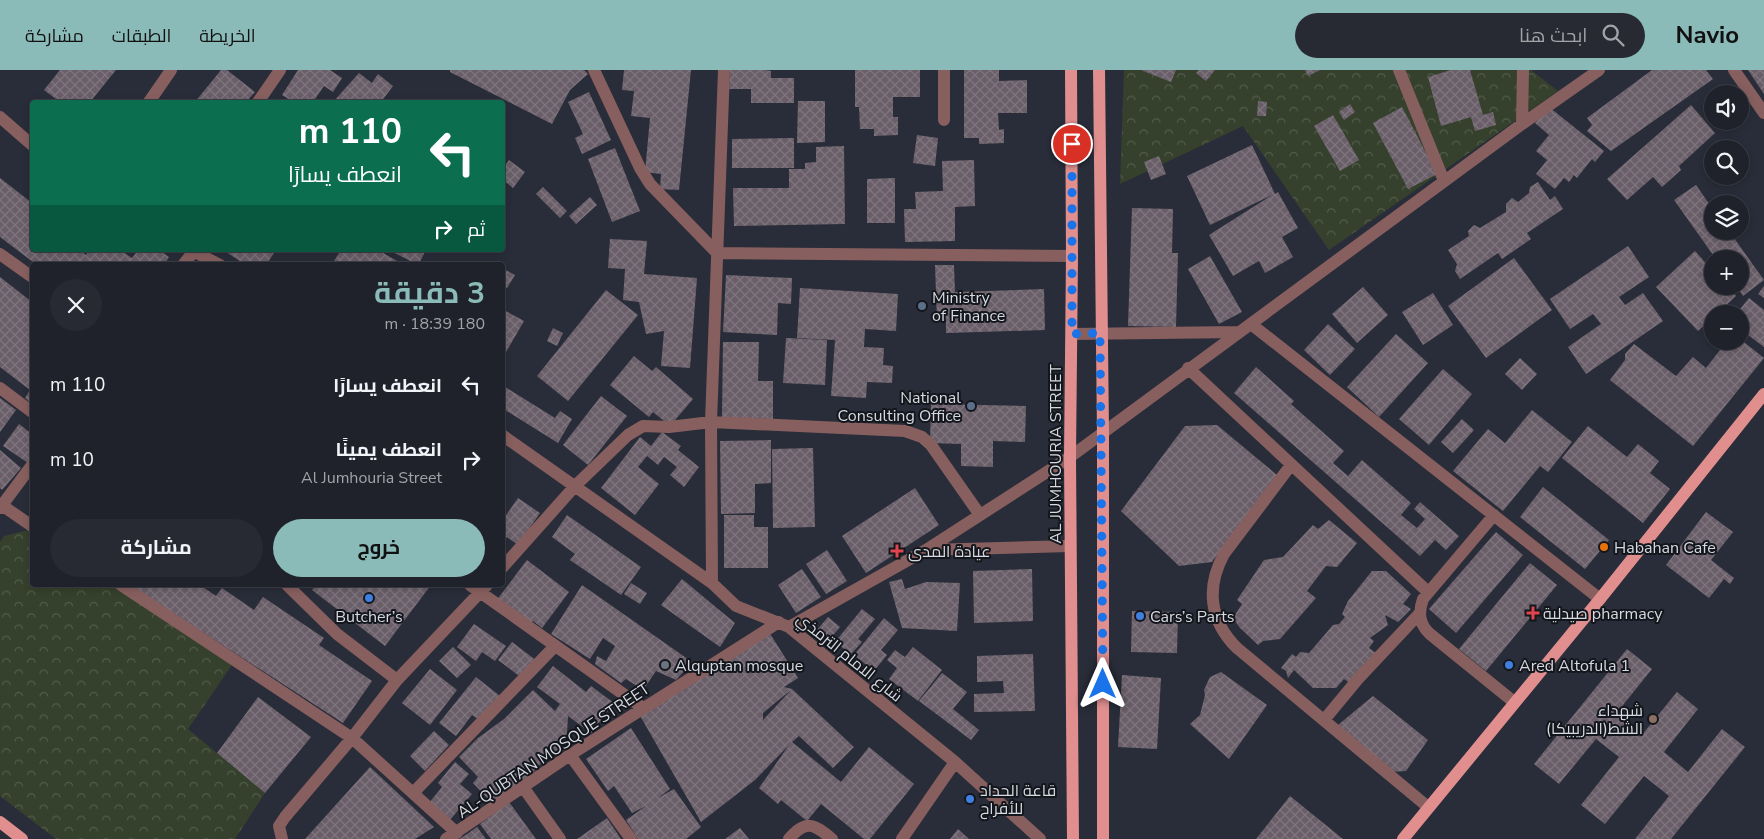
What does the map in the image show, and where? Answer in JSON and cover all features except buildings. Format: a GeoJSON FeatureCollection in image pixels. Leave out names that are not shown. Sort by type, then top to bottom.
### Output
{"type":"FeatureCollection","features":[{"type":"Feature","properties":{"kind":"main road","name":"AL JUMHOURIA STREET"},"geometry":{"type":"LineString","coordinates":[[1071,70],[1072,334],[1070,546],[1073,839]]}},
{"type":"Feature","properties":{"kind":"main road"},"geometry":{"type":"LineString","coordinates":[[1099,70],[1100,333],[1103,433],[1103,839]]}},
{"type":"Feature","properties":{"kind":"main road"},"geometry":{"type":"LineString","coordinates":[[1403,839],[1600,599],[1764,394]]}},
{"type":"Feature","properties":{"kind":"main road"},"geometry":{"type":"LineString","coordinates":[[0,822],[22,839]]}},
{"type":"Feature","properties":{"kind":"street"},"geometry":{"type":"LineString","coordinates":[[150,100],[171,70]]}},
{"type":"Feature","properties":{"kind":"street"},"geometry":{"type":"LineString","coordinates":[[259,100],[280,70]]}},
{"type":"Feature","properties":{"kind":"street"},"geometry":{"type":"LineString","coordinates":[[594,70],[645,176],[717,252],[1072,256]]}},
{"type":"Feature","properties":{"kind":"street"},"geometry":{"type":"LineString","coordinates":[[712,584],[711,422],[724,70]]}},
{"type":"Feature","properties":{"kind":"street"},"geometry":{"type":"LineString","coordinates":[[944,70],[944,120]]}},
{"type":"Feature","properties":{"kind":"street"},"geometry":{"type":"LineString","coordinates":[[1399,70],[1444,181]]}},
{"type":"Feature","properties":{"kind":"street"},"geometry":{"type":"LineString","coordinates":[[1522,124],[1523,70]]}},
{"type":"Feature","properties":{"kind":"street","name":"AL-QUBTAN MOSQUE STREET"},"geometry":{"type":"LineString","coordinates":[[451,836],[643,708],[784,625],[926,550],[1070,457],[1188,368],[1251,324],[1522,124],[1600,70]]}},
{"type":"Feature","properties":{"kind":"street"},"geometry":{"type":"LineString","coordinates":[[1734,70],[1764,113]]}},
{"type":"Feature","properties":{"kind":"street"},"geometry":{"type":"LineString","coordinates":[[0,117],[30,143]]}},
{"type":"Feature","properties":{"kind":"street"},"geometry":{"type":"LineString","coordinates":[[194,252],[214,262]]}},
{"type":"Feature","properties":{"kind":"street"},"geometry":{"type":"LineString","coordinates":[[0,254],[30,276]]}},
{"type":"Feature","properties":{"kind":"street"},"geometry":{"type":"LineString","coordinates":[[1251,324],[1600,599]]}},
{"type":"Feature","properties":{"kind":"street"},"geometry":{"type":"LineString","coordinates":[[1072,334],[1239,332]]}},
{"type":"Feature","properties":{"kind":"street"},"geometry":{"type":"LineString","coordinates":[[1188,368],[1428,592]]}},
{"type":"Feature","properties":{"kind":"street"},"geometry":{"type":"LineString","coordinates":[[0,388],[30,410]]}},
{"type":"Feature","properties":{"kind":"street"},"geometry":{"type":"LineString","coordinates":[[505,565],[575,486],[635,430],[643,426],[669,428],[711,422],[905,431],[916,434],[930,445],[980,515]]}},
{"type":"Feature","properties":{"kind":"street","name":"شارع الامام الترمذي"},"geometry":{"type":"LineString","coordinates":[[505,437],[712,584],[736,606],[784,625],[955,762],[1040,839]]}},
{"type":"Feature","properties":{"kind":"street"},"geometry":{"type":"LineString","coordinates":[[1291,465],[1224,554],[1217,567],[1211,596],[1213,610],[1226,637],[1236,648],[1428,807]]}},
{"type":"Feature","properties":{"kind":"street"},"geometry":{"type":"LineString","coordinates":[[30,468],[1,506],[30,525]]}},
{"type":"Feature","properties":{"kind":"street"},"geometry":{"type":"LineString","coordinates":[[1324,720],[1358,679],[1419,614],[1423,599],[1428,592],[1494,515]]}},
{"type":"Feature","properties":{"kind":"street"},"geometry":{"type":"LineString","coordinates":[[926,550],[1070,546]]}},
{"type":"Feature","properties":{"kind":"street"},"geometry":{"type":"LineString","coordinates":[[124,587],[352,738],[414,792],[451,836]]}},
{"type":"Feature","properties":{"kind":"street"},"geometry":{"type":"LineString","coordinates":[[289,587],[337,634],[397,680]]}},
{"type":"Feature","properties":{"kind":"street"},"geometry":{"type":"LineString","coordinates":[[282,839],[280,826],[285,817],[352,738],[397,680],[479,587],[555,646],[643,708]]}},
{"type":"Feature","properties":{"kind":"street"},"geometry":{"type":"LineString","coordinates":[[1419,614],[1424,629],[1514,702]]}},
{"type":"Feature","properties":{"kind":"street"},"geometry":{"type":"LineString","coordinates":[[414,792],[555,646]]}},
{"type":"Feature","properties":{"kind":"street"},"geometry":{"type":"LineString","coordinates":[[570,755],[631,839]]}},
{"type":"Feature","properties":{"kind":"street"},"geometry":{"type":"LineString","coordinates":[[902,839],[955,762]]}},
{"type":"Feature","properties":{"kind":"street"},"geometry":{"type":"LineString","coordinates":[[523,787],[560,839]]}},
{"type":"Feature","properties":{"kind":"street"},"geometry":{"type":"LineString","coordinates":[[789,839],[801,827],[809,825],[818,828],[832,839]]}},
{"type":"Feature","properties":{"kind":"green space"},"geometry":{"type":"Polygon","coordinates":[[[1124,70],[1531,70],[1558,91],[1329,250],[1243,126],[1120,184],[1124,70]]]}},
{"type":"Feature","properties":{"kind":"green space"},"geometry":{"type":"Polygon","coordinates":[[[30,530],[30,587],[121,587],[232,665],[188,729],[265,793],[235,839],[56,839],[0,796],[0,542],[4,536],[30,530]]]}},
{"type":"Feature","properties":{"kind":"place","name":"Ministry of Finance"},"geometry":{"type":"Point","coordinates":[922,306]}},
{"type":"Feature","properties":{"kind":"place","name":"National Consulting Office"},"geometry":{"type":"Point","coordinates":[971,406]}},
{"type":"Feature","properties":{"kind":"place","name":"Habahan Cafe"},"geometry":{"type":"Point","coordinates":[1604,547]}},
{"type":"Feature","properties":{"kind":"place","name":"عيادة المدى"},"geometry":{"type":"Point","coordinates":[897,551]}},
{"type":"Feature","properties":{"kind":"place","name":"Butcher’s"},"geometry":{"type":"Point","coordinates":[369,598]}},
{"type":"Feature","properties":{"kind":"place","name":"صيدلية pharmacy"},"geometry":{"type":"Point","coordinates":[1533,613]}},
{"type":"Feature","properties":{"kind":"place","name":"Cars’s Parts"},"geometry":{"type":"Point","coordinates":[1140,616]}},
{"type":"Feature","properties":{"kind":"place","name":"Alquptan mosque"},"geometry":{"type":"Point","coordinates":[665,665]}},
{"type":"Feature","properties":{"kind":"place","name":"Ared Altofula 1"},"geometry":{"type":"Point","coordinates":[1509,665]}},
{"type":"Feature","properties":{"kind":"place","name":"شهداء الشط(الدريبيكا)"},"geometry":{"type":"Point","coordinates":[1653,719]}},
{"type":"Feature","properties":{"kind":"place","name":"قاعة الحداد للأفراح"},"geometry":{"type":"Point","coordinates":[970,799]}},
{"type":"Feature","properties":{"kind":"route"},"geometry":{"type":"LineString","coordinates":[[1072,144],[1072,334],[1100,333],[1103,433],[1103,684]]}}]}
